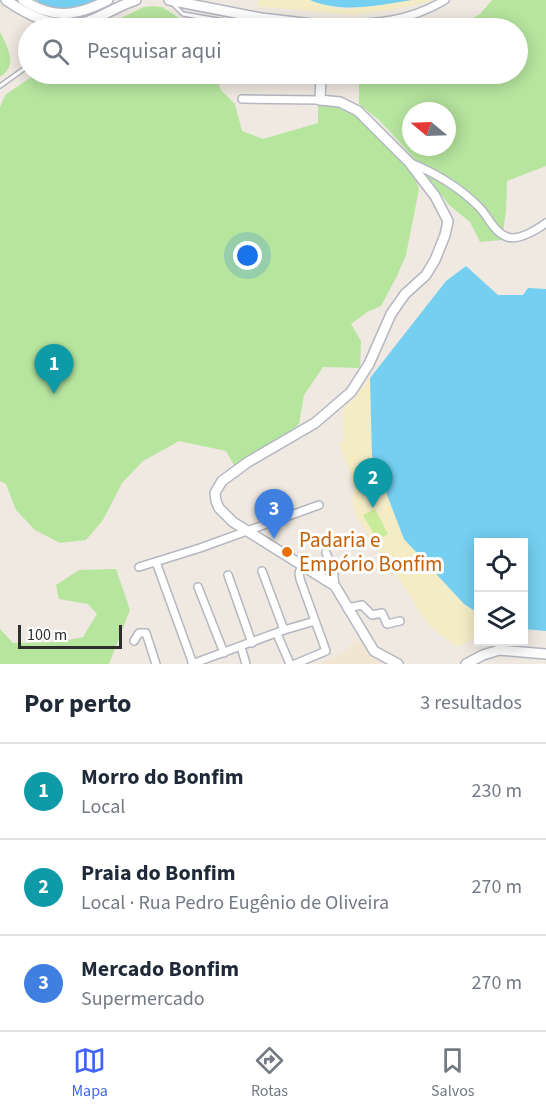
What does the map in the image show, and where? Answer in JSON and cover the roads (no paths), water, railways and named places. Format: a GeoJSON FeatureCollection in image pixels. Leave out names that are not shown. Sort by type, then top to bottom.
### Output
{"type":"FeatureCollection","features":[{"type":"Feature","properties":{"kind":"main road"},"geometry":{"type":"LineString","coordinates":[[6,0],[27,14],[39,18]]}},
{"type":"Feature","properties":{"kind":"main road"},"geometry":{"type":"LineString","coordinates":[[23,0],[41,10],[68,14],[89,10],[108,0]]}},
{"type":"Feature","properties":{"kind":"main road"},"geometry":{"type":"LineString","coordinates":[[100,18],[136,0]]}},
{"type":"Feature","properties":{"kind":"main road"},"geometry":{"type":"LineString","coordinates":[[170,0],[261,18]]}},
{"type":"Feature","properties":{"kind":"main road"},"geometry":{"type":"LineString","coordinates":[[321,84],[320,100],[340,102],[358,111],[409,162],[435,196],[448,221],[445,235],[435,260],[426,274],[405,294],[391,314],[369,364],[351,392],[315,423],[248,462],[217,486],[215,493],[219,508],[233,522],[335,585],[374,651],[398,664]]}},
{"type":"Feature","properties":{"kind":"main road"},"geometry":{"type":"LineString","coordinates":[[466,664],[499,650],[546,654]]}},
{"type":"Feature","properties":{"kind":"street"},"geometry":{"type":"LineString","coordinates":[[406,18],[445,0]]}},
{"type":"Feature","properties":{"kind":"street"},"geometry":{"type":"LineString","coordinates":[[243,99],[320,100]]}},
{"type":"Feature","properties":{"kind":"street"},"geometry":{"type":"LineString","coordinates":[[409,162],[437,174],[479,206],[499,232],[508,237],[517,237],[546,224]]}},
{"type":"Feature","properties":{"kind":"street"},"geometry":{"type":"LineString","coordinates":[[139,567],[248,532],[319,505]]}},
{"type":"Feature","properties":{"kind":"street"},"geometry":{"type":"LineString","coordinates":[[326,553],[333,569],[335,585]]}},
{"type":"Feature","properties":{"kind":"street"},"geometry":{"type":"LineString","coordinates":[[156,561],[193,664],[205,662],[280,632],[315,621]]}},
{"type":"Feature","properties":{"kind":"street"},"geometry":{"type":"LineString","coordinates":[[295,664],[326,651],[300,579],[299,573],[302,565]]}},
{"type":"Feature","properties":{"kind":"street"},"geometry":{"type":"LineString","coordinates":[[262,571],[290,664]]}},
{"type":"Feature","properties":{"kind":"street"},"geometry":{"type":"LineString","coordinates":[[228,575],[252,643]]}},
{"type":"Feature","properties":{"kind":"street"},"geometry":{"type":"LineString","coordinates":[[198,586],[224,653]]}},
{"type":"Feature","properties":{"kind":"street"},"geometry":{"type":"LineString","coordinates":[[347,608],[363,604],[372,615],[382,613],[387,624],[400,621]]}},
{"type":"Feature","properties":{"kind":"street"},"geometry":{"type":"LineString","coordinates":[[134,641],[139,633],[146,633],[156,664]]}},
{"type":"Feature","properties":{"kind":"street"},"geometry":{"type":"LineString","coordinates":[[241,647],[246,664]]}},
{"type":"Feature","properties":{"kind":"lane"},"geometry":{"type":"LineString","coordinates":[[170,0],[183,14],[206,18]]}},
{"type":"Feature","properties":{"kind":"lane"},"geometry":{"type":"LineString","coordinates":[[0,86],[18,73]]}},
{"type":"Feature","properties":{"kind":"water"},"geometry":{"type":"Polygon","coordinates":[[[36,0],[97,0],[83,6],[58,8],[36,0]]]}},
{"type":"Feature","properties":{"kind":"water"},"geometry":{"type":"Polygon","coordinates":[[[310,0],[412,0],[373,6],[335,7],[310,0]]]}},
{"type":"Feature","properties":{"kind":"water"},"geometry":{"type":"Polygon","coordinates":[[[466,266],[498,295],[523,295],[528,288],[546,289],[546,631],[528,629],[528,538],[474,538],[474,610],[464,604],[404,539],[372,456],[370,378],[446,281],[466,266]]]}},
{"type":"Feature","properties":{"kind":"place","name":"Morro do Bonfim"},"geometry":{"type":"Point","coordinates":[54,394]}},
{"type":"Feature","properties":{"kind":"place","name":"Praia do Bonfim"},"geometry":{"type":"Point","coordinates":[373,508]}},
{"type":"Feature","properties":{"kind":"place","name":"Mercado Bonfim"},"geometry":{"type":"Point","coordinates":[274,539]}},
{"type":"Feature","properties":{"kind":"place","name":"Padaria e Empório Bonfim"},"geometry":{"type":"Point","coordinates":[287,552]}}]}
